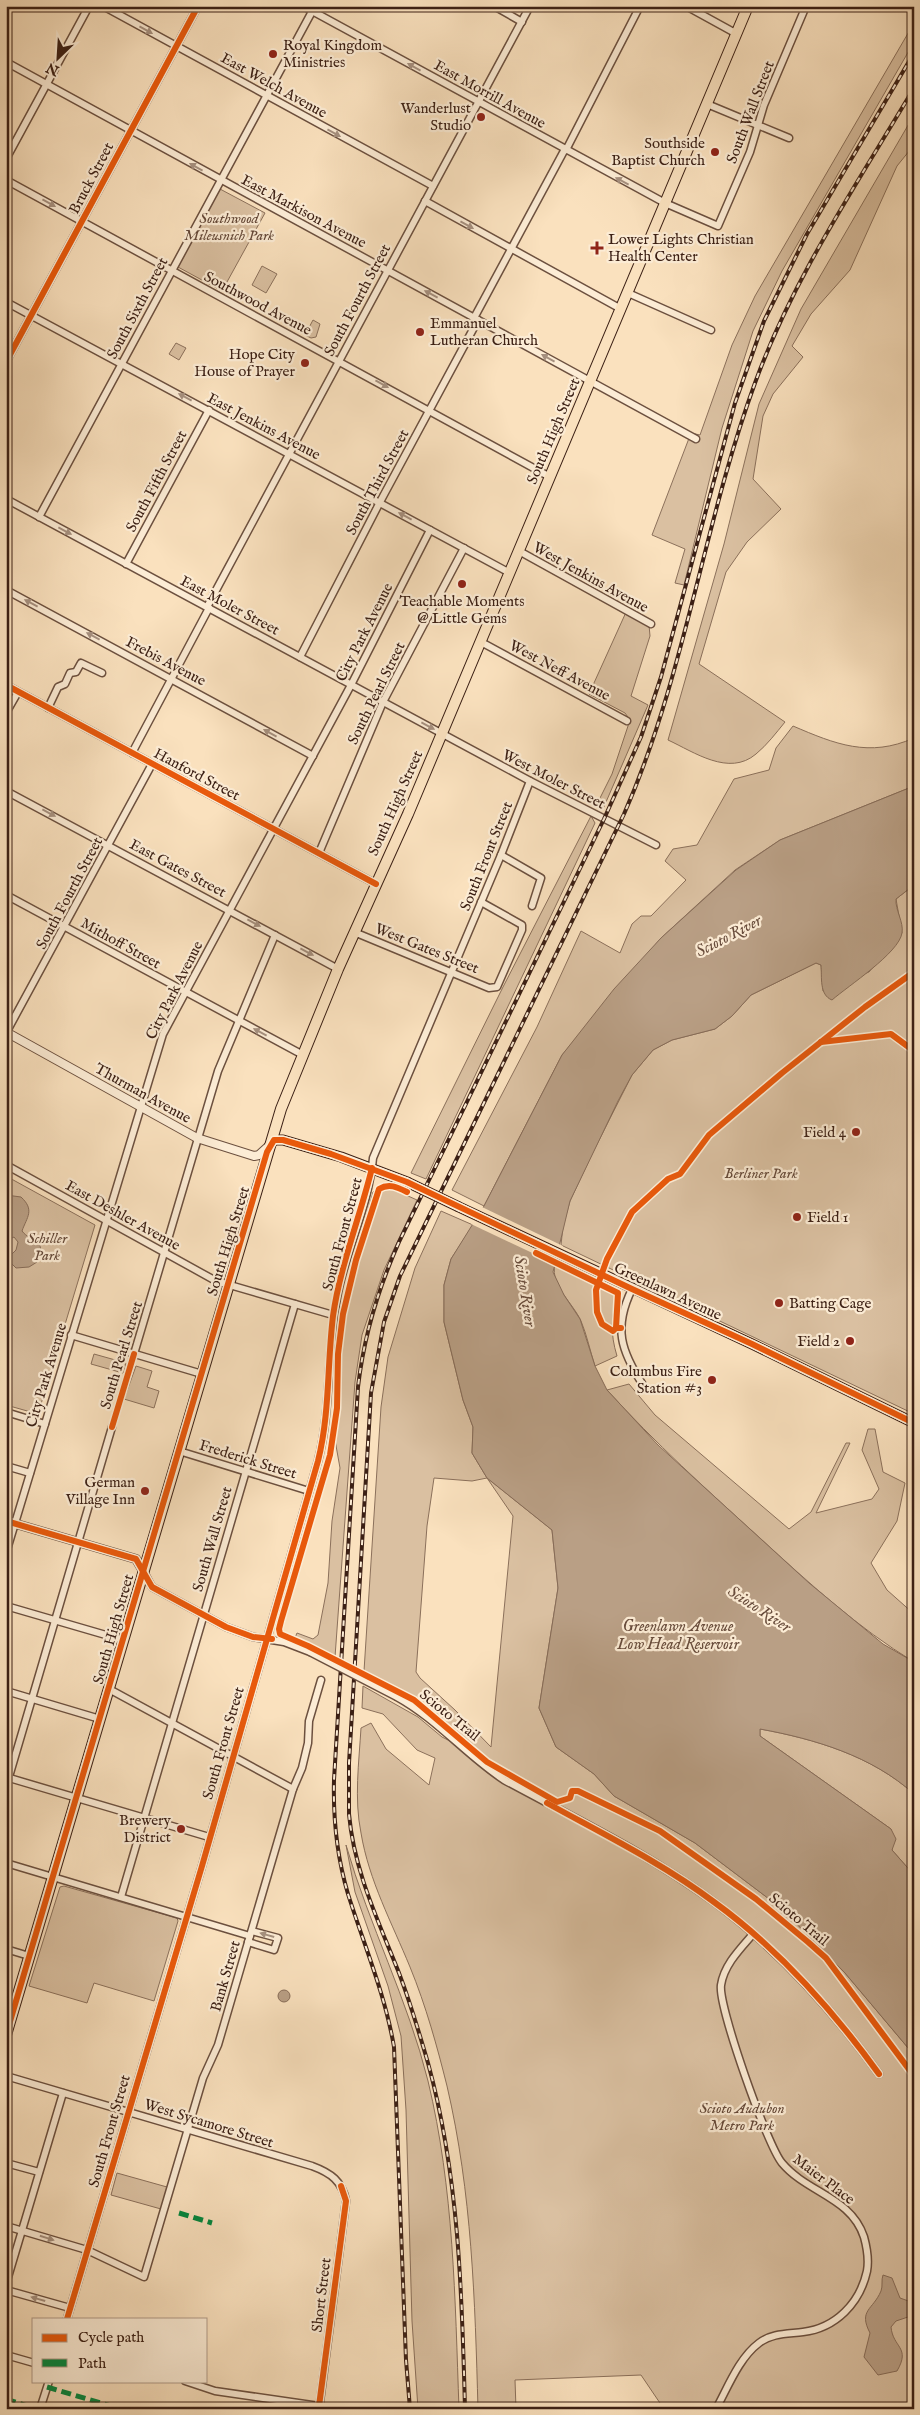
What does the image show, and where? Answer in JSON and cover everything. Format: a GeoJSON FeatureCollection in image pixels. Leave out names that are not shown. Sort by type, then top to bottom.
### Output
{"type":"FeatureCollection","features":[{"type":"Feature","properties":{"kind":"main road","name":"South High Street"},"geometry":{"type":"LineString","coordinates":[[6,2034],[9,2017],[53,1877],[281,1109],[338,969],[481,642],[748,6]]}},
{"type":"Feature","properties":{"kind":"main road","name":"Greenlawn Avenue"},"geometry":{"type":"LineString","coordinates":[[270,1144],[274,1140],[283,1140],[372,1168],[407,1182],[616,1282],[752,1344],[914,1423]]}},
{"type":"Feature","properties":{"kind":"street"},"geometry":{"type":"LineString","coordinates":[[6,159],[89,6]]}},
{"type":"Feature","properties":{"kind":"street","name":"East Welch Avenue"},"geometry":{"type":"LineString","coordinates":[[103,6],[433,186]]}},
{"type":"Feature","properties":{"kind":"street","name":"Bruck Street"},"geometry":{"type":"LineString","coordinates":[[6,362],[198,6]]}},
{"type":"Feature","properties":{"kind":"street","name":"East Morrill Avenue"},"geometry":{"type":"LineString","coordinates":[[303,6],[314,9],[478,102],[666,204],[718,226]]}},
{"type":"Feature","properties":{"kind":"street"},"geometry":{"type":"LineString","coordinates":[[494,6],[522,22]]}},
{"type":"Feature","properties":{"kind":"street","name":"South Fourth Street"},"geometry":{"type":"LineString","coordinates":[[132,753],[289,454],[530,6]]}},
{"type":"Feature","properties":{"kind":"street","name":"South Third Street"},"geometry":{"type":"LineString","coordinates":[[300,657],[511,249],[640,6]]}},
{"type":"Feature","properties":{"kind":"street"},"geometry":{"type":"LineString","coordinates":[[686,6],[736,34]]}},
{"type":"Feature","properties":{"kind":"street","name":"South Wall Street"},"geometry":{"type":"LineString","coordinates":[[718,226],[750,152],[757,125],[806,6]]}},
{"type":"Feature","properties":{"kind":"street","name":"South Sixth Street"},"geometry":{"type":"LineString","coordinates":[[40,517],[220,180],[314,9]]}},
{"type":"Feature","properties":{"kind":"street","name":"East Markison Avenue"},"geometry":{"type":"LineString","coordinates":[[6,62],[696,439]]}},
{"type":"Feature","properties":{"kind":"street"},"geometry":{"type":"LineString","coordinates":[[707,104],[789,138]]}},
{"type":"Feature","properties":{"kind":"street","name":"Southwood Avenue"},"geometry":{"type":"LineString","coordinates":[[6,180],[550,476]]}},
{"type":"Feature","properties":{"kind":"street"},"geometry":{"type":"LineString","coordinates":[[425,201],[621,309]]}},
{"type":"Feature","properties":{"kind":"street"},"geometry":{"type":"LineString","coordinates":[[628,293],[711,330]]}},
{"type":"Feature","properties":{"kind":"street","name":"East Jenkins Avenue"},"geometry":{"type":"LineString","coordinates":[[6,302],[510,573]]}},
{"type":"Feature","properties":{"kind":"street","name":"South Fifth Street"},"geometry":{"type":"LineString","coordinates":[[126,564],[209,410]]}},
{"type":"Feature","properties":{"kind":"street","name":"East Moler Street"},"geometry":{"type":"LineString","coordinates":[[6,499],[442,734]]}},
{"type":"Feature","properties":{"kind":"street","name":"City Park Avenue"},"geometry":{"type":"LineString","coordinates":[[6,1553],[163,1034],[351,685],[430,530]]}},
{"type":"Feature","properties":{"kind":"street","name":"South Pearl Street"},"geometry":{"type":"LineString","coordinates":[[319,853],[383,702],[464,548]]}},
{"type":"Feature","properties":{"kind":"street","name":"West Jenkins Avenue"},"geometry":{"type":"LineString","coordinates":[[519,551],[651,624]]}},
{"type":"Feature","properties":{"kind":"street","name":"Frebis Avenue"},"geometry":{"type":"LineString","coordinates":[[6,590],[313,756]]}},
{"type":"Feature","properties":{"kind":"street","name":"West Neff Avenue"},"geometry":{"type":"LineString","coordinates":[[481,642],[627,720]]}},
{"type":"Feature","properties":{"kind":"street"},"geometry":{"type":"LineString","coordinates":[[48,708],[58,687],[65,684],[70,673],[76,672],[81,663],[102,673]]}},
{"type":"Feature","properties":{"kind":"street","name":"Hanford Street"},"geometry":{"type":"LineString","coordinates":[[6,685],[376,884]]}},
{"type":"Feature","properties":{"kind":"street"},"geometry":{"type":"LineString","coordinates":[[6,713],[18,692]]}},
{"type":"Feature","properties":{"kind":"street","name":"West Moler Street"},"geometry":{"type":"LineString","coordinates":[[442,734],[656,845]]}},
{"type":"Feature","properties":{"kind":"street","name":"South Fourth Street"},"geometry":{"type":"LineString","coordinates":[[6,1033],[152,764]]}},
{"type":"Feature","properties":{"kind":"street","name":"South Front Street"},"geometry":{"type":"LineString","coordinates":[[67,2318],[210,1837],[265,1638],[324,1439],[334,1315],[373,1158],[450,972],[502,855],[530,781]]}},
{"type":"Feature","properties":{"kind":"street","name":"East Gates Street"},"geometry":{"type":"LineString","coordinates":[[6,790],[338,969]]}},
{"type":"Feature","properties":{"kind":"street"},"geometry":{"type":"LineString","coordinates":[[502,855],[541,878],[532,906]]}},
{"type":"Feature","properties":{"kind":"street","name":"Mithoff Street"},"geometry":{"type":"LineString","coordinates":[[6,895],[303,1055]]}},
{"type":"Feature","properties":{"kind":"street","name":"West Gates Street"},"geometry":{"type":"LineString","coordinates":[[354,932],[490,988],[497,987],[522,930],[522,925],[481,902]]}},
{"type":"Feature","properties":{"kind":"street","name":"South Pearl Street"},"geometry":{"type":"LineString","coordinates":[[134,1354],[218,1071],[275,935]]}},
{"type":"Feature","properties":{"kind":"street","name":"Thurman Avenue"},"geometry":{"type":"LineString","coordinates":[[6,1033],[198,1138],[254,1156],[270,1144]]}},
{"type":"Feature","properties":{"kind":"street","name":"East Deshler Avenue"},"geometry":{"type":"LineString","coordinates":[[6,1165],[216,1281],[334,1315]]}},
{"type":"Feature","properties":{"kind":"street"},"geometry":{"type":"LineString","coordinates":[[632,1289],[624,1307],[622,1339],[628,1361],[643,1385]]}},
{"type":"Feature","properties":{"kind":"street","name":"South Wall Street"},"geometry":{"type":"LineString","coordinates":[[121,1897],[295,1304]]}},
{"type":"Feature","properties":{"kind":"street"},"geometry":{"type":"LineString","coordinates":[[71,1335],[202,1374]]}},
{"type":"Feature","properties":{"kind":"street"},"geometry":{"type":"LineString","coordinates":[[6,1412],[45,1424]]}},
{"type":"Feature","properties":{"kind":"street","name":"South Pearl Street"},"geometry":{"type":"LineString","coordinates":[[6,1787],[112,1427]]}},
{"type":"Feature","properties":{"kind":"street","name":"Frederick Street"},"geometry":{"type":"LineString","coordinates":[[179,1451],[309,1491]]}},
{"type":"Feature","properties":{"kind":"street"},"geometry":{"type":"LineString","coordinates":[[6,1466],[30,1473]]}},
{"type":"Feature","properties":{"kind":"street"},"geometry":{"type":"LineString","coordinates":[[6,1521],[136,1559],[151,1586],[203,1615],[236,1631],[284,1642],[310,1652],[424,1713],[480,1764],[504,1780],[674,1875],[719,1906],[817,1995],[846,2028],[879,2074]]}},
{"type":"Feature","properties":{"kind":"street"},"geometry":{"type":"LineString","coordinates":[[6,1606],[123,1640]]}},
{"type":"Feature","properties":{"kind":"street","name":"Bank Street"},"geometry":{"type":"LineString","coordinates":[[87,2250],[144,2277],[206,2069],[218,2045],[293,1789],[302,1768],[308,1743],[309,1722],[321,1680]]}},
{"type":"Feature","properties":{"kind":"street"},"geometry":{"type":"LineString","coordinates":[[109,1688],[293,1789]]}},
{"type":"Feature","properties":{"kind":"street"},"geometry":{"type":"LineString","coordinates":[[6,1691],[100,1719]]}},
{"type":"Feature","properties":{"kind":"street"},"geometry":{"type":"LineString","coordinates":[[8,1778],[210,1837]]}},
{"type":"Feature","properties":{"kind":"street"},"geometry":{"type":"LineString","coordinates":[[6,1863],[250,1936]]}},
{"type":"Feature","properties":{"kind":"street","name":"Maier Place"},"geometry":{"type":"LineString","coordinates":[[716,2409],[748,2353],[769,2337],[814,2330],[839,2317],[857,2296],[868,2269],[864,2240],[852,2215],[838,2202],[790,2171],[772,2148],[723,2011],[722,1979],[730,1962],[752,1934]]}},
{"type":"Feature","properties":{"kind":"street"},"geometry":{"type":"LineString","coordinates":[[6,1949],[29,1956]]}},
{"type":"Feature","properties":{"kind":"street","name":"West Sycamore Street"},"geometry":{"type":"LineString","coordinates":[[6,2076],[322,2170],[337,2180],[341,2186]]}},
{"type":"Feature","properties":{"kind":"street"},"geometry":{"type":"LineString","coordinates":[[6,2284],[63,2093]]}},
{"type":"Feature","properties":{"kind":"street"},"geometry":{"type":"LineString","coordinates":[[6,2163],[39,2172]]}},
{"type":"Feature","properties":{"kind":"street","name":"Short Street"},"geometry":{"type":"LineString","coordinates":[[319,2407],[346,2201],[341,2186]]}},
{"type":"Feature","properties":{"kind":"street"},"geometry":{"type":"LineString","coordinates":[[6,2226],[87,2250]]}},
{"type":"Feature","properties":{"kind":"street"},"geometry":{"type":"LineString","coordinates":[[6,2290],[70,2308]]}},
{"type":"Feature","properties":{"kind":"street"},"geometry":{"type":"LineString","coordinates":[[6,2355],[32,2362]]}},
{"type":"Feature","properties":{"kind":"street"},"geometry":{"type":"LineString","coordinates":[[40,2409],[49,2382]]}},
{"type":"Feature","properties":{"kind":"street"},"geometry":{"type":"LineString","coordinates":[[188,2382],[215,2391],[319,2407]]}},
{"type":"Feature","properties":{"kind":"green space"},"geometry":{"type":"Polygon","coordinates":[[[914,23],[914,42],[782,271],[753,331],[722,428],[684,585],[675,583],[685,549],[652,535],[691,433],[700,435],[732,345],[755,296],[914,23]]]}},
{"type":"Feature","properties":{"kind":"green space"},"geometry":{"type":"Polygon","coordinates":[[[914,115],[914,145],[897,166],[850,270],[811,314],[792,346],[803,357],[773,394],[763,416],[753,479],[781,509],[747,542],[726,572],[699,664],[785,722],[764,747],[746,760],[735,763],[723,763],[712,760],[668,740],[724,544],[759,404],[801,309],[914,115]]]}},
{"type":"Feature","properties":{"kind":"green space","name":"Southwood Mileusnich Park"},"geometry":{"type":"Polygon","coordinates":[[[220,189],[265,213],[222,291],[178,267],[220,189]]]}},
{"type":"Feature","properties":{"kind":"green space"},"geometry":{"type":"Polygon","coordinates":[[[262,266],[277,274],[266,293],[252,285],[262,266]]]}},
{"type":"Feature","properties":{"kind":"green space"},"geometry":{"type":"Polygon","coordinates":[[[313,320],[320,324],[316,337],[311,338],[305,335],[313,320]]]}},
{"type":"Feature","properties":{"kind":"green space"},"geometry":{"type":"Polygon","coordinates":[[[176,343],[186,348],[179,360],[169,354],[176,343]]]}},
{"type":"Feature","properties":{"kind":"green space"},"geometry":{"type":"Polygon","coordinates":[[[627,610],[649,625],[650,636],[631,696],[648,705],[603,809],[596,806],[612,774],[630,720],[625,713],[589,694],[627,610]]]}},
{"type":"Feature","properties":{"kind":"green space"},"geometry":{"type":"Polygon","coordinates":[[[793,726],[838,743],[867,748],[898,744],[914,738],[914,786],[780,840],[735,870],[661,938],[562,1055],[484,1206],[452,1190],[537,1027],[581,931],[620,953],[632,924],[641,916],[651,916],[686,880],[665,861],[673,849],[697,845],[734,779],[769,770],[776,748],[793,726]]]}},
{"type":"Feature","properties":{"kind":"green space"},"geometry":{"type":"Polygon","coordinates":[[[591,816],[595,823],[426,1179],[411,1173],[503,987],[591,816]]]}},
{"type":"Feature","properties":{"kind":"green space","name":"Berliner Park"},"geometry":{"type":"Polygon","coordinates":[[[914,885],[914,1414],[561,1245],[563,1226],[570,1201],[593,1152],[632,1075],[653,1050],[672,1040],[715,1029],[732,1016],[751,995],[816,963],[821,965],[823,991],[869,972],[902,933],[896,899],[914,885]]]}},
{"type":"Feature","properties":{"kind":"green space","name":"Schiller Park"},"geometry":{"type":"Polygon","coordinates":[[[6,1176],[95,1225],[38,1414],[6,1405],[6,1176]]]}},
{"type":"Feature","properties":{"kind":"green space"},"geometry":{"type":"Polygon","coordinates":[[[378,1187],[388,1187],[417,1200],[384,1270],[362,1335],[355,1382],[335,1657],[294,1640],[297,1633],[313,1639],[318,1635],[328,1583],[332,1521],[340,1468],[335,1440],[339,1361],[335,1361],[351,1276],[373,1192],[378,1187]]]}},
{"type":"Feature","properties":{"kind":"green space","name":"Scioto Audubon Metro Park"},"geometry":{"type":"Polygon","coordinates":[[[441,1211],[473,1225],[451,1259],[444,1285],[444,1322],[463,1400],[473,1427],[472,1453],[487,1478],[552,1530],[558,1588],[539,1708],[556,1747],[594,1774],[614,1796],[695,1843],[781,1908],[845,1973],[914,2055],[914,2409],[664,2409],[641,2375],[515,2380],[516,2409],[478,2409],[471,2247],[462,2166],[455,2126],[447,2086],[426,2011],[410,1967],[375,1885],[361,1833],[358,1807],[361,1728],[371,1723],[386,1749],[429,1785],[435,1758],[417,1750],[383,1714],[362,1708],[363,1686],[418,1717],[442,1737],[488,1760],[416,1699],[364,1671],[381,1407],[388,1357],[415,1268],[441,1211]],[[434,1478],[427,1526],[416,1672],[491,1747],[513,1516],[487,1478],[472,1481],[434,1478]]]}},
{"type":"Feature","properties":{"kind":"green space"},"geometry":{"type":"Polygon","coordinates":[[[555,1265],[618,1294],[612,1325],[617,1356],[595,1366],[581,1321],[556,1280],[555,1265]]]}},
{"type":"Feature","properties":{"kind":"green space"},"geometry":{"type":"Polygon","coordinates":[[[94,1354],[126,1363],[123,1373],[91,1364],[94,1354]]]}},
{"type":"Feature","properties":{"kind":"green space"},"geometry":{"type":"Polygon","coordinates":[[[136,1366],[152,1371],[147,1387],[159,1391],[154,1408],[124,1399],[136,1366]]]}},
{"type":"Feature","properties":{"kind":"green space"},"geometry":{"type":"Polygon","coordinates":[[[629,1384],[655,1415],[789,1529],[811,1512],[846,1443],[850,1443],[816,1513],[872,1499],[879,1489],[862,1450],[868,1429],[875,1429],[883,1472],[905,1483],[897,1521],[871,1563],[887,1590],[914,1614],[914,1662],[873,1635],[797,1572],[682,1466],[607,1390],[629,1384]]]}},
{"type":"Feature","properties":{"kind":"green space"},"geometry":{"type":"Polygon","coordinates":[[[760,1729],[822,1744],[861,1759],[880,1769],[914,1794],[914,1875],[892,1850],[891,1829],[760,1736],[760,1729]]]}},
{"type":"Feature","properties":{"kind":"green space"},"geometry":{"type":"Polygon","coordinates":[[[346,1845],[355,1875],[420,2051],[437,2122],[452,2244],[459,2409],[418,2409],[412,2321],[406,2110],[401,2036],[388,1986],[355,1892],[346,1845]]]}},
{"type":"Feature","properties":{"kind":"green space"},"geometry":{"type":"Polygon","coordinates":[[[64,1886],[177,1918],[178,1921],[154,2001],[94,1983],[87,2003],[29,1986],[60,1887],[64,1886]]]}},
{"type":"Feature","properties":{"kind":"green space"},"geometry":{"type":"Polygon","coordinates":[[[117,2173],[167,2187],[161,2209],[111,2195],[117,2173]]]}},
{"type":"Feature","properties":{"kind":"water"},"geometry":{"type":"Polygon","coordinates":[[[914,786],[914,885],[896,899],[902,929],[899,941],[872,969],[832,1000],[828,998],[823,990],[821,965],[816,963],[751,995],[732,1016],[715,1029],[672,1040],[653,1050],[632,1075],[570,1201],[553,1272],[564,1295],[580,1319],[595,1366],[607,1390],[658,1445],[809,1583],[883,1644],[914,1662],[914,1794],[880,1769],[842,1751],[801,1738],[760,1729],[760,1736],[891,1829],[896,1839],[892,1850],[914,1875],[914,2055],[845,1973],[781,1908],[695,1843],[614,1796],[594,1774],[556,1747],[539,1708],[558,1588],[552,1530],[487,1478],[472,1453],[473,1427],[463,1400],[444,1322],[444,1285],[451,1259],[484,1206],[562,1055],[614,989],[661,938],[736,870],[780,840],[914,786]]]}},
{"type":"Feature","properties":{"kind":"water"},"geometry":{"type":"Polygon","coordinates":[[[6,1195],[21,1197],[28,1206],[29,1214],[22,1231],[37,1242],[41,1249],[37,1262],[29,1267],[16,1268],[10,1262],[10,1256],[16,1250],[18,1242],[14,1237],[6,1241],[6,1221],[12,1217],[6,1210],[6,1195]]]}},
{"type":"Feature","properties":{"kind":"water"},"geometry":{"type":"Polygon","coordinates":[[[282,1990],[286,1990],[290,1996],[286,2002],[282,2002],[278,1998],[278,1994],[282,1990]]]}},
{"type":"Feature","properties":{"kind":"water"},"geometry":{"type":"Polygon","coordinates":[[[883,2275],[892,2278],[900,2298],[914,2303],[914,2315],[896,2321],[891,2327],[892,2334],[902,2352],[901,2363],[897,2371],[878,2375],[864,2357],[870,2333],[866,2315],[881,2291],[883,2275]]]}},
{"type":"Feature","properties":{"kind":"pier"},"geometry":{"type":"Polygon","coordinates":[[[480,1206],[563,1246],[558,1265],[471,1224],[480,1206]]]}},
{"type":"Feature","properties":{"kind":"railway"},"geometry":{"type":"LineString","coordinates":[[410,2409],[406,2360],[394,2047],[380,1989],[344,1880],[336,1838],[334,1809],[334,1780],[358,1387],[364,1349],[378,1295],[399,1242],[604,819],[641,737],[661,677],[735,403],[764,321],[807,234],[914,53]]}},
{"type":"Feature","properties":{"kind":"railway"},"geometry":{"type":"LineString","coordinates":[[465,2409],[457,2234],[453,2191],[438,2106],[428,2063],[411,2006],[361,1875],[349,1814],[349,1763],[371,1393],[384,1322],[400,1276],[624,814],[645,762],[679,654],[721,491],[737,437],[770,344],[827,232],[914,88]]}},
{"type":"Feature","properties":{"kind":"marked path"},"geometry":{"type":"LineString","coordinates":[[179,2213],[212,2223]]}},
{"type":"Feature","properties":{"kind":"marked path"},"geometry":{"type":"LineString","coordinates":[[47,2387],[114,2407]]}},
{"type":"Feature","properties":{"kind":"marked path"},"geometry":{"type":"LineString","coordinates":[[6,2399],[36,2409]]}},
{"type":"Feature","properties":{"kind":"cycle path"},"geometry":{"type":"LineString","coordinates":[[6,362],[198,6]]}},
{"type":"Feature","properties":{"kind":"cycle path"},"geometry":{"type":"LineString","coordinates":[[6,685],[376,884]]}},
{"type":"Feature","properties":{"kind":"cycle path"},"geometry":{"type":"LineString","coordinates":[[621,1328],[616,1328],[613,1331],[602,1324],[597,1312],[596,1290],[607,1259],[632,1212],[668,1179],[680,1174],[709,1135],[782,1073],[865,1007],[914,972]]}},
{"type":"Feature","properties":{"kind":"cycle path"},"geometry":{"type":"LineString","coordinates":[[821,1042],[891,1034],[914,1051]]}},
{"type":"Feature","properties":{"kind":"cycle path"},"geometry":{"type":"LineString","coordinates":[[6,2035],[267,1152],[274,1140],[283,1140],[331,1154],[407,1182],[752,1344],[914,1423]]}},
{"type":"Feature","properties":{"kind":"cycle path"},"geometry":{"type":"LineString","coordinates":[[67,2318],[202,1866],[318,1461],[325,1425],[331,1334],[336,1297],[372,1168]]}},
{"type":"Feature","properties":{"kind":"cycle path","name":"Scioto Trail"},"geometry":{"type":"LineString","coordinates":[[407,1192],[390,1186],[379,1189],[356,1260],[343,1314],[338,1354],[337,1408],[330,1455],[281,1621],[280,1634],[308,1646],[414,1700],[487,1762],[557,1802],[570,1798],[572,1791],[578,1791],[660,1831],[756,1899],[826,1958],[914,2076]]}},
{"type":"Feature","properties":{"kind":"cycle path"},"geometry":{"type":"LineString","coordinates":[[536,1253],[618,1293],[616,1328]]}},
{"type":"Feature","properties":{"kind":"cycle path"},"geometry":{"type":"LineString","coordinates":[[112,1427],[134,1354]]}},
{"type":"Feature","properties":{"kind":"cycle path"},"geometry":{"type":"LineString","coordinates":[[6,1521],[136,1559],[152,1587],[226,1627],[253,1637],[272,1639]]}},
{"type":"Feature","properties":{"kind":"cycle path"},"geometry":{"type":"LineString","coordinates":[[547,1803],[674,1874],[738,1920],[803,1981],[843,2026],[879,2074]]}},
{"type":"Feature","properties":{"kind":"cycle path"},"geometry":{"type":"LineString","coordinates":[[319,2406],[346,2201],[341,2186]]}},
{"type":"Feature","properties":{"kind":"place","name":"Royal Kingdom Ministries"},"geometry":{"type":"Point","coordinates":[273,54]}},
{"type":"Feature","properties":{"kind":"place","name":"Wanderlust Studio"},"geometry":{"type":"Point","coordinates":[481,117]}},
{"type":"Feature","properties":{"kind":"place","name":"Southside Baptist Church"},"geometry":{"type":"Point","coordinates":[715,152]}},
{"type":"Feature","properties":{"kind":"place","name":"Lower Lights Christian Health Center"},"geometry":{"type":"Point","coordinates":[597,248]}},
{"type":"Feature","properties":{"kind":"place","name":"Emmanuel Lutheran Church"},"geometry":{"type":"Point","coordinates":[420,332]}},
{"type":"Feature","properties":{"kind":"place","name":"Hope City House of Prayer"},"geometry":{"type":"Point","coordinates":[305,363]}},
{"type":"Feature","properties":{"kind":"place","name":"Teachable Moments @ Little Gems"},"geometry":{"type":"Point","coordinates":[462,584]}},
{"type":"Feature","properties":{"kind":"place","name":"Field 4"},"geometry":{"type":"Point","coordinates":[856,1132]}},
{"type":"Feature","properties":{"kind":"place","name":"Field 1"},"geometry":{"type":"Point","coordinates":[797,1217]}},
{"type":"Feature","properties":{"kind":"place","name":"Batting Cage"},"geometry":{"type":"Point","coordinates":[779,1303]}},
{"type":"Feature","properties":{"kind":"place","name":"Field 2"},"geometry":{"type":"Point","coordinates":[850,1341]}},
{"type":"Feature","properties":{"kind":"place","name":"Columbus Fire Station #3"},"geometry":{"type":"Point","coordinates":[712,1380]}},
{"type":"Feature","properties":{"kind":"place","name":"German Village Inn"},"geometry":{"type":"Point","coordinates":[145,1491]}},
{"type":"Feature","properties":{"kind":"place","name":"Brewery District"},"geometry":{"type":"Point","coordinates":[181,1829]}},
{"type":"Feature","properties":{"kind":"water label","name":"Scioto River"},"geometry":{"type":"Point","coordinates":[728,935]}},
{"type":"Feature","properties":{"kind":"water label","name":"Scioto River"},"geometry":{"type":"Point","coordinates":[526,1291]}},
{"type":"Feature","properties":{"kind":"water label","name":"Scioto River"},"geometry":{"type":"Point","coordinates":[760,1608]}},
{"type":"Feature","properties":{"kind":"water label","name":"Greenlawn Avenue Low Head Reservoir"},"geometry":{"type":"Point","coordinates":[678,1634]}}]}
